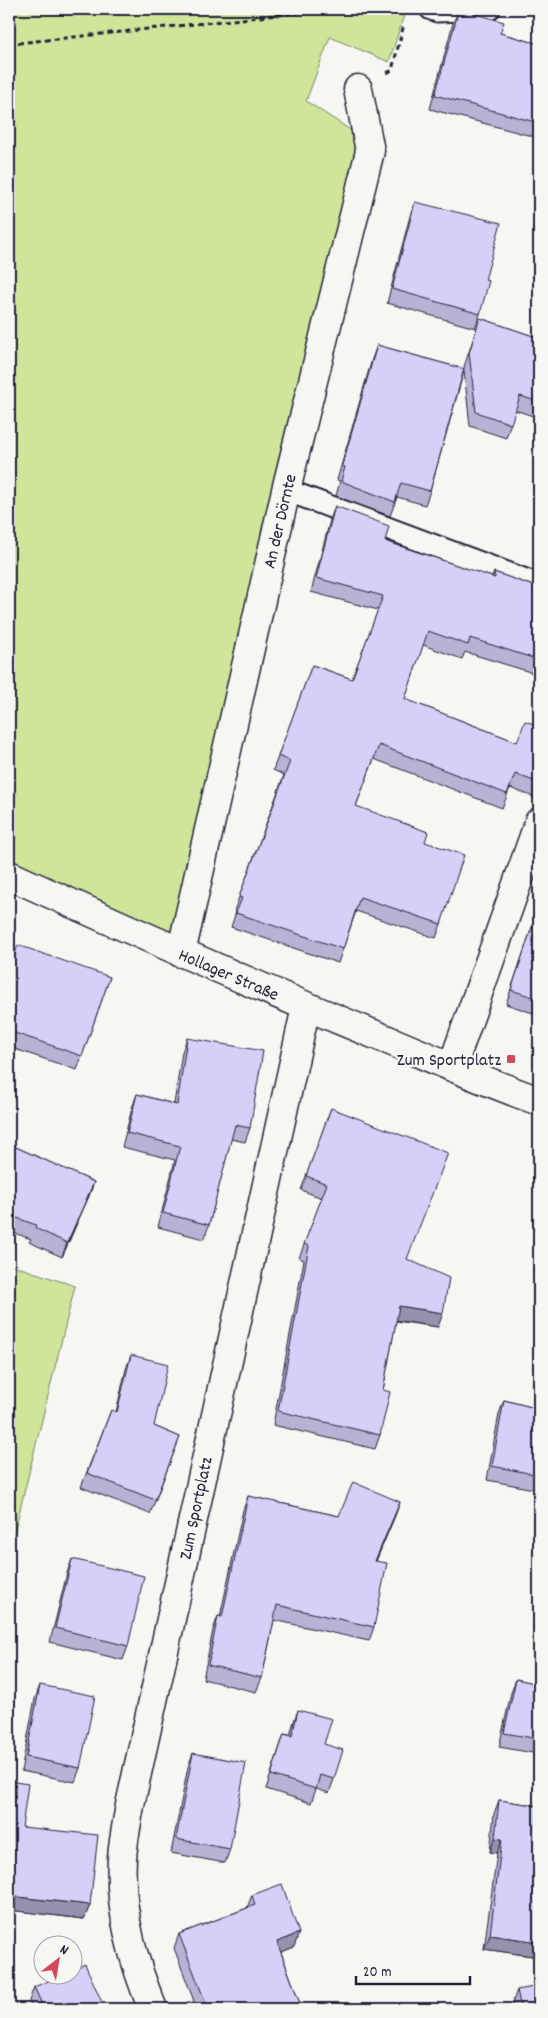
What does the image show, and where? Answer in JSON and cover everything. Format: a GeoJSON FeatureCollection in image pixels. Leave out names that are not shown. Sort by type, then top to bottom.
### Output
{"type":"FeatureCollection","features":[{"type":"Feature","properties":{"kind":"street","name":"An der Dörnte"},"geometry":{"type":"LineString","coordinates":[[181,953],[286,490],[370,151],[358,89]]}},
{"type":"Feature","properties":{"kind":"street"},"geometry":{"type":"LineString","coordinates":[[452,1067],[539,822]]}},
{"type":"Feature","properties":{"kind":"street","name":"Hollager Straße"},"geometry":{"type":"LineString","coordinates":[[9,875],[306,1007],[539,1101]]}},
{"type":"Feature","properties":{"kind":"street","name":"Zum Sportplatz"},"geometry":{"type":"LineString","coordinates":[[153,2009],[140,1979],[123,1916],[122,1859],[130,1805],[306,1007]]}},
{"type":"Feature","properties":{"kind":"lane"},"geometry":{"type":"LineString","coordinates":[[431,9],[437,11],[489,9]]}},
{"type":"Feature","properties":{"kind":"lane"},"geometry":{"type":"LineString","coordinates":[[286,490],[539,585]]}},
{"type":"Feature","properties":{"kind":"path"},"geometry":{"type":"LineString","coordinates":[[9,44],[334,9]]}},
{"type":"Feature","properties":{"kind":"path"},"geometry":{"type":"LineString","coordinates":[[358,89],[392,70],[406,18]]}},
{"type":"Feature","properties":{"kind":"green space"},"geometry":{"type":"Polygon","coordinates":[[[9,9],[406,9],[389,62],[330,37],[306,101],[361,137],[181,953],[9,875],[9,9]]]}},
{"type":"Feature","properties":{"kind":"green space"},"geometry":{"type":"Polygon","coordinates":[[[9,1264],[75,1286],[9,1554],[9,1264]]]}},
{"type":"Feature","properties":{"kind":"building"},"geometry":{"type":"Polygon","coordinates":[[[459,9],[504,22],[500,33],[539,44],[539,123],[435,95],[459,9]]]}},
{"type":"Feature","properties":{"kind":"building"},"geometry":{"type":"Polygon","coordinates":[[[415,202],[501,223],[485,280],[489,281],[480,314],[392,289],[415,202]]]}},
{"type":"Feature","properties":{"kind":"building"},"geometry":{"type":"Polygon","coordinates":[[[480,318],[539,338],[539,402],[520,396],[511,424],[476,412],[469,353],[480,318]]]}},
{"type":"Feature","properties":{"kind":"building"},"geometry":{"type":"Polygon","coordinates":[[[377,345],[464,369],[430,491],[401,483],[395,502],[341,481],[345,467],[342,466],[377,345]]]}},
{"type":"Feature","properties":{"kind":"building"},"geometry":{"type":"Polygon","coordinates":[[[335,506],[389,526],[385,541],[495,578],[494,572],[539,588],[539,660],[470,638],[468,645],[428,631],[405,699],[517,742],[525,721],[539,726],[539,783],[515,774],[507,794],[379,745],[356,806],[428,832],[425,842],[464,855],[441,924],[360,897],[343,949],[236,913],[242,898],[239,897],[290,761],[278,756],[312,665],[352,679],[383,596],[316,578],[335,506]]]}},
{"type":"Feature","properties":{"kind":"building"},"geometry":{"type":"Polygon","coordinates":[[[532,927],[539,929],[539,999],[511,990],[532,927]]]}},
{"type":"Feature","properties":{"kind":"building"},"geometry":{"type":"Polygon","coordinates":[[[18,945],[110,977],[82,1056],[9,1031],[9,972],[18,945]]]}},
{"type":"Feature","properties":{"kind":"building"},"geometry":{"type":"Polygon","coordinates":[[[187,1038],[263,1051],[250,1128],[235,1125],[209,1225],[163,1213],[180,1146],[127,1133],[137,1094],[177,1105],[187,1038]]]}},
{"type":"Feature","properties":{"kind":"building"},"geometry":{"type":"Polygon","coordinates":[[[331,1108],[448,1153],[407,1259],[449,1278],[443,1313],[399,1306],[383,1390],[390,1392],[380,1435],[278,1411],[309,1246],[304,1244],[327,1184],[306,1176],[331,1108]]]}},
{"type":"Feature","properties":{"kind":"building"},"geometry":{"type":"Polygon","coordinates":[[[9,1144],[94,1182],[67,1243],[35,1228],[36,1225],[9,1215],[9,1144]]]}},
{"type":"Feature","properties":{"kind":"building"},"geometry":{"type":"Polygon","coordinates":[[[131,1355],[168,1364],[154,1426],[180,1437],[155,1500],[87,1473],[111,1410],[117,1412],[131,1355]]]}},
{"type":"Feature","properties":{"kind":"building"},"geometry":{"type":"Polygon","coordinates":[[[504,1400],[539,1409],[539,1475],[492,1466],[504,1400]]]}},
{"type":"Feature","properties":{"kind":"building"},"geometry":{"type":"Polygon","coordinates":[[[353,1482],[400,1502],[375,1561],[387,1563],[374,1627],[277,1605],[262,1678],[208,1665],[218,1616],[222,1617],[248,1496],[339,1516],[353,1482]]]}},
{"type":"Feature","properties":{"kind":"building"},"geometry":{"type":"Polygon","coordinates":[[[72,1559],[144,1576],[128,1646],[55,1628],[72,1559]]]}},
{"type":"Feature","properties":{"kind":"building"},"geometry":{"type":"Polygon","coordinates":[[[516,1679],[539,1684],[539,1739],[504,1733],[516,1679]]]}},
{"type":"Feature","properties":{"kind":"building"},"geometry":{"type":"Polygon","coordinates":[[[40,1685],[95,1696],[80,1768],[26,1757],[40,1685]]]}},
{"type":"Feature","properties":{"kind":"building"},"geometry":{"type":"Polygon","coordinates":[[[298,1710],[332,1719],[324,1744],[343,1750],[334,1779],[320,1775],[316,1789],[271,1775],[284,1734],[292,1736],[298,1710]]]}},
{"type":"Feature","properties":{"kind":"building"},"geometry":{"type":"Polygon","coordinates":[[[193,1753],[246,1763],[230,1849],[176,1839],[193,1753]]]}},
{"type":"Feature","properties":{"kind":"building"},"geometry":{"type":"Polygon","coordinates":[[[9,1781],[28,1784],[22,1827],[98,1835],[90,1905],[9,1896],[13,1850],[9,1849],[9,1781]]]}},
{"type":"Feature","properties":{"kind":"building"},"geometry":{"type":"Polygon","coordinates":[[[499,1800],[539,1806],[539,1942],[490,1935],[502,1839],[495,1838],[499,1800]]]}},
{"type":"Feature","properties":{"kind":"building"},"geometry":{"type":"Polygon","coordinates":[[[282,1884],[299,1933],[277,1942],[302,2009],[208,2009],[179,1934],[255,1905],[252,1895],[282,1884]]]}},
{"type":"Feature","properties":{"kind":"building"},"geometry":{"type":"Polygon","coordinates":[[[85,1964],[105,2009],[44,2009],[34,1987],[82,1986],[82,1965],[85,1964]]]}},
{"type":"Feature","properties":{"kind":"building"},"geometry":{"type":"Polygon","coordinates":[[[539,1986],[539,2009],[521,2009],[517,1990],[539,1986]]]}},
{"type":"Feature","properties":{"kind":"place","name":"Zum Sportplatz"},"geometry":{"type":"Point","coordinates":[511,1059]}}]}
